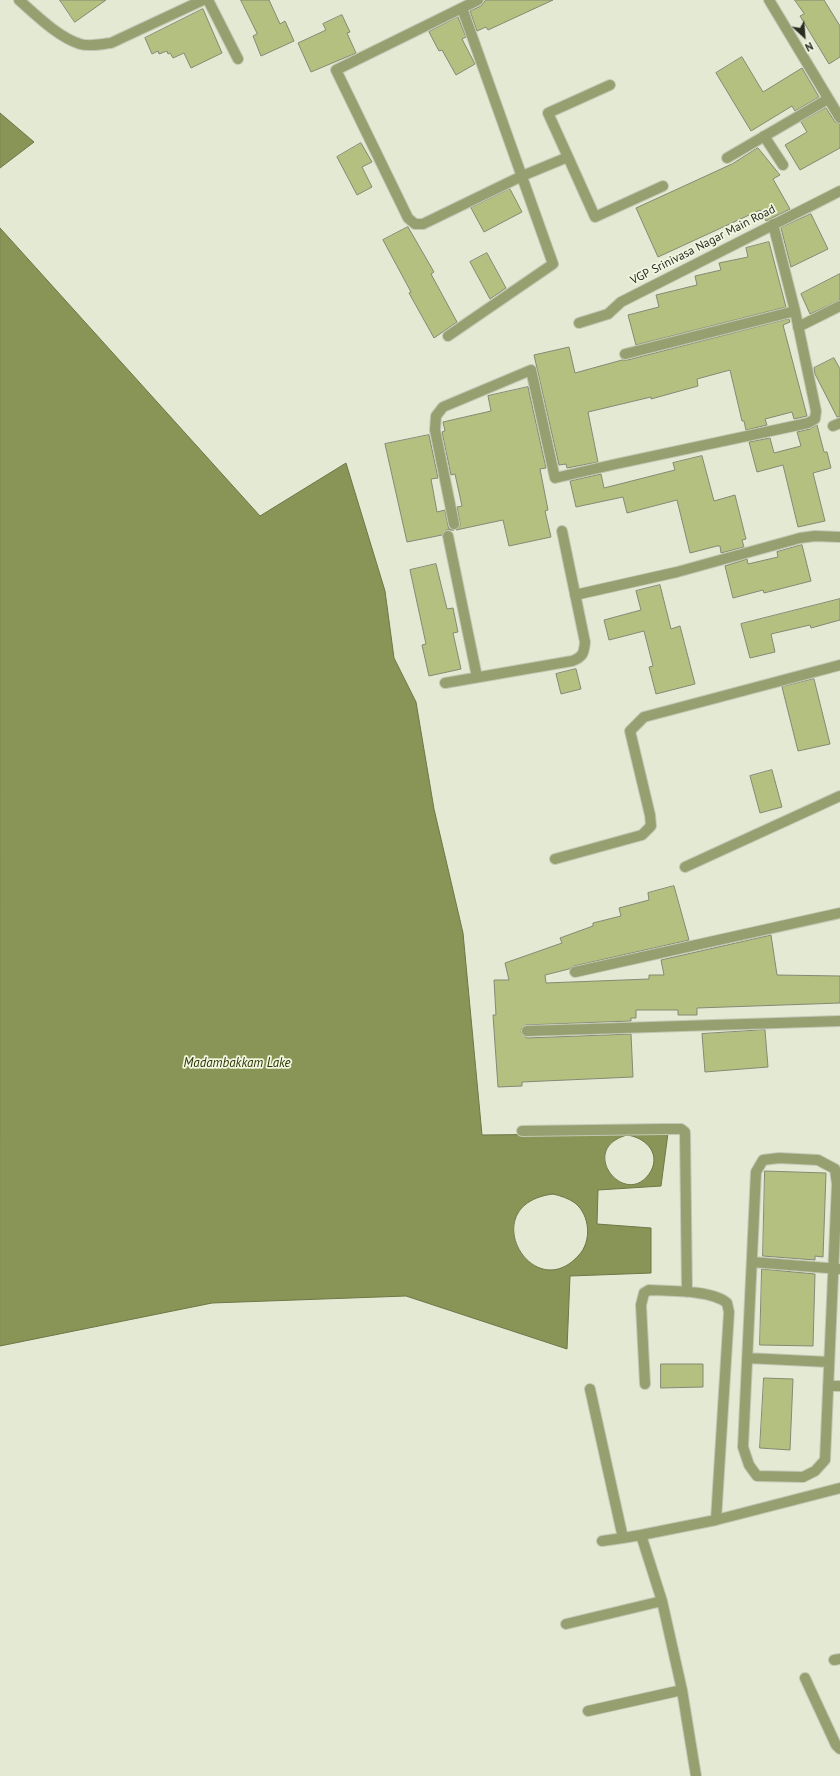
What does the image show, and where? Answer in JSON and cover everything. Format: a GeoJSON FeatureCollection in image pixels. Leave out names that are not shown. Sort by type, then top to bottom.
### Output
{"type":"FeatureCollection","features":[{"type":"Feature","properties":{"kind":"street"},"geometry":{"type":"LineString","coordinates":[[19,0],[46,25],[80,44],[94,45],[111,43],[203,0]]}},
{"type":"Feature","properties":{"kind":"street"},"geometry":{"type":"LineString","coordinates":[[208,0],[238,59]]}},
{"type":"Feature","properties":{"kind":"street"},"geometry":{"type":"LineString","coordinates":[[478,0],[336,70],[408,218],[415,224],[423,224],[522,176],[568,157]]}},
{"type":"Feature","properties":{"kind":"street"},"geometry":{"type":"LineString","coordinates":[[769,0],[840,118]]}},
{"type":"Feature","properties":{"kind":"street"},"geometry":{"type":"LineString","coordinates":[[448,336],[553,264],[462,8]]}},
{"type":"Feature","properties":{"kind":"street"},"geometry":{"type":"LineString","coordinates":[[610,86],[548,113],[596,217],[663,186]]}},
{"type":"Feature","properties":{"kind":"street"},"geometry":{"type":"LineString","coordinates":[[727,158],[828,99]]}},
{"type":"Feature","properties":{"kind":"street"},"geometry":{"type":"LineString","coordinates":[[764,136],[783,165]]}},
{"type":"Feature","properties":{"kind":"street","name":"VGP Srinivasa Nagar Main Road"},"geometry":{"type":"LineString","coordinates":[[579,323],[608,314],[621,302],[840,191]]}},
{"type":"Feature","properties":{"kind":"street"},"geometry":{"type":"LineString","coordinates":[[454,524],[435,430],[436,416],[443,407],[531,370],[555,478],[808,423],[815,418],[816,411],[795,310],[773,224]]}},
{"type":"Feature","properties":{"kind":"street"},"geometry":{"type":"LineString","coordinates":[[798,327],[840,306]]}},
{"type":"Feature","properties":{"kind":"street"},"geometry":{"type":"LineString","coordinates":[[625,354],[795,310]]}},
{"type":"Feature","properties":{"kind":"street"},"geometry":{"type":"LineString","coordinates":[[445,683],[572,661],[580,658],[584,654],[585,642],[562,531]]}},
{"type":"Feature","properties":{"kind":"street"},"geometry":{"type":"LineString","coordinates":[[448,536],[476,677]]}},
{"type":"Feature","properties":{"kind":"street"},"geometry":{"type":"LineString","coordinates":[[575,594],[677,572],[800,538],[815,536],[840,537]]}},
{"type":"Feature","properties":{"kind":"street"},"geometry":{"type":"LineString","coordinates":[[555,859],[642,835],[651,826],[650,815],[630,731],[644,717],[840,665]]}},
{"type":"Feature","properties":{"kind":"street"},"geometry":{"type":"LineString","coordinates":[[685,867],[840,796]]}},
{"type":"Feature","properties":{"kind":"street"},"geometry":{"type":"LineString","coordinates":[[575,972],[840,913]]}},
{"type":"Feature","properties":{"kind":"street"},"geometry":{"type":"LineString","coordinates":[[527,1031],[840,1021]]}},
{"type":"Feature","properties":{"kind":"street"},"geometry":{"type":"LineString","coordinates":[[522,1131],[681,1129],[685,1132],[687,1292]]}},
{"type":"Feature","properties":{"kind":"street"},"geometry":{"type":"LineString","coordinates":[[779,1158],[818,1160],[835,1169],[837,1184],[837,1269],[829,1362],[825,1460],[815,1471],[803,1477],[757,1476],[749,1465],[743,1447],[752,1262],[756,1172],[763,1160],[779,1158]]}},
{"type":"Feature","properties":{"kind":"street"},"geometry":{"type":"LineString","coordinates":[[752,1262],[837,1269]]}},
{"type":"Feature","properties":{"kind":"street"},"geometry":{"type":"LineString","coordinates":[[645,1384],[641,1305],[644,1293],[649,1290],[687,1292],[721,1298],[727,1303],[729,1312],[716,1520]]}},
{"type":"Feature","properties":{"kind":"street"},"geometry":{"type":"LineString","coordinates":[[747,1358],[829,1362]]}},
{"type":"Feature","properties":{"kind":"street"},"geometry":{"type":"LineString","coordinates":[[828,1386],[840,1386]]}},
{"type":"Feature","properties":{"kind":"street"},"geometry":{"type":"LineString","coordinates":[[590,1389],[623,1538]]}},
{"type":"Feature","properties":{"kind":"street"},"geometry":{"type":"LineString","coordinates":[[602,1541],[716,1520],[840,1488]]}},
{"type":"Feature","properties":{"kind":"street"},"geometry":{"type":"LineString","coordinates":[[641,1535],[662,1601],[682,1690],[696,1776]]}},
{"type":"Feature","properties":{"kind":"street"},"geometry":{"type":"LineString","coordinates":[[566,1624],[662,1601]]}},
{"type":"Feature","properties":{"kind":"street"},"geometry":{"type":"LineString","coordinates":[[805,1678],[836,1745],[840,1749]]}},
{"type":"Feature","properties":{"kind":"street"},"geometry":{"type":"LineString","coordinates":[[588,1711],[682,1690]]}},
{"type":"Feature","properties":{"kind":"water"},"geometry":{"type":"Polygon","coordinates":[[[0,113],[34,142],[0,168],[0,113]]]}},
{"type":"Feature","properties":{"kind":"water","name":"Madambakkam Lake"},"geometry":{"type":"Polygon","coordinates":[[[0,228],[260,516],[346,463],[385,591],[394,658],[416,702],[434,809],[463,933],[482,1135],[668,1133],[661,1186],[598,1190],[597,1224],[651,1228],[651,1273],[570,1276],[567,1349],[406,1296],[212,1303],[0,1346],[0,228]],[[627,1135],[612,1142],[605,1152],[605,1163],[610,1174],[619,1181],[630,1185],[641,1182],[651,1171],[654,1164],[654,1158],[645,1142],[633,1136],[627,1135]],[[553,1194],[529,1202],[517,1215],[514,1232],[518,1248],[529,1262],[544,1269],[561,1268],[579,1255],[586,1243],[588,1228],[584,1214],[575,1203],[562,1196],[553,1194]]]}},
{"type":"Feature","properties":{"kind":"building"},"geometry":{"type":"Polygon","coordinates":[[[60,0],[106,0],[75,22],[60,0]]]}},
{"type":"Feature","properties":{"kind":"building"},"geometry":{"type":"Polygon","coordinates":[[[241,0],[269,0],[280,24],[285,21],[294,41],[261,56],[253,36],[257,34],[241,0]]]}},
{"type":"Feature","properties":{"kind":"building"},"geometry":{"type":"Polygon","coordinates":[[[486,0],[553,0],[488,30],[486,27],[477,31],[470,11],[481,6],[486,0]]]}},
{"type":"Feature","properties":{"kind":"building"},"geometry":{"type":"Polygon","coordinates":[[[795,0],[824,0],[840,26],[840,57],[829,64],[800,16],[804,14],[795,0]]]}},
{"type":"Feature","properties":{"kind":"building"},"geometry":{"type":"Polygon","coordinates":[[[203,9],[222,53],[191,68],[184,53],[173,58],[167,51],[159,54],[158,51],[152,54],[145,38],[203,9]]]}},
{"type":"Feature","properties":{"kind":"building"},"geometry":{"type":"Polygon","coordinates":[[[342,15],[350,32],[347,33],[356,53],[311,72],[298,43],[326,30],[323,24],[342,15]]]}},
{"type":"Feature","properties":{"kind":"building"},"geometry":{"type":"Polygon","coordinates":[[[458,17],[466,37],[462,39],[475,64],[456,75],[442,50],[439,51],[429,32],[458,17]]]}},
{"type":"Feature","properties":{"kind":"building"},"geometry":{"type":"Polygon","coordinates":[[[742,57],[763,92],[802,68],[819,97],[795,111],[792,106],[751,131],[716,73],[742,57]]]}},
{"type":"Feature","properties":{"kind":"building"},"geometry":{"type":"Polygon","coordinates":[[[826,108],[835,122],[840,124],[840,148],[800,170],[785,145],[807,132],[801,122],[826,108]]]}},
{"type":"Feature","properties":{"kind":"building"},"geometry":{"type":"Polygon","coordinates":[[[361,143],[372,162],[362,167],[372,187],[357,195],[337,157],[361,143]]]}},
{"type":"Feature","properties":{"kind":"building"},"geometry":{"type":"Polygon","coordinates":[[[758,148],[780,175],[773,179],[790,209],[766,221],[760,210],[658,257],[636,208],[732,164],[758,148]]]}},
{"type":"Feature","properties":{"kind":"building"},"geometry":{"type":"Polygon","coordinates":[[[510,189],[522,212],[484,232],[471,208],[510,189]]]}},
{"type":"Feature","properties":{"kind":"building"},"geometry":{"type":"Polygon","coordinates":[[[811,214],[828,249],[791,267],[781,228],[811,214]]]}},
{"type":"Feature","properties":{"kind":"building"},"geometry":{"type":"Polygon","coordinates":[[[408,227],[434,272],[431,274],[457,322],[434,338],[409,293],[411,292],[383,240],[408,227]]]}},
{"type":"Feature","properties":{"kind":"building"},"geometry":{"type":"Polygon","coordinates":[[[769,242],[786,307],[636,345],[628,315],[659,307],[656,295],[697,285],[695,276],[721,270],[719,263],[748,257],[746,248],[769,242]]]}},
{"type":"Feature","properties":{"kind":"building"},"geometry":{"type":"Polygon","coordinates":[[[487,253],[506,288],[490,299],[470,262],[487,253]]]}},
{"type":"Feature","properties":{"kind":"building"},"geometry":{"type":"Polygon","coordinates":[[[840,274],[840,300],[810,314],[801,294],[840,274]]]}},
{"type":"Feature","properties":{"kind":"building"},"geometry":{"type":"Polygon","coordinates":[[[789,319],[790,322],[783,325],[807,416],[794,419],[792,412],[765,419],[767,425],[746,430],[744,421],[742,421],[730,370],[697,379],[698,386],[651,399],[651,397],[588,412],[598,462],[567,468],[566,464],[559,465],[534,355],[569,347],[575,373],[789,319]]]}},
{"type":"Feature","properties":{"kind":"building"},"geometry":{"type":"Polygon","coordinates":[[[834,358],[840,369],[840,417],[837,417],[815,374],[814,368],[834,358]]]}},
{"type":"Feature","properties":{"kind":"building"},"geometry":{"type":"Polygon","coordinates":[[[528,387],[546,468],[540,469],[548,510],[545,511],[551,537],[509,546],[503,520],[456,530],[460,526],[457,507],[462,506],[455,474],[451,475],[442,432],[445,431],[443,422],[491,411],[488,396],[528,387]]]}},
{"type":"Feature","properties":{"kind":"building"},"geometry":{"type":"Polygon","coordinates":[[[817,425],[824,452],[827,452],[831,468],[813,473],[825,521],[798,527],[783,465],[757,472],[749,442],[770,438],[774,453],[801,446],[797,432],[810,429],[817,425]]]}},
{"type":"Feature","properties":{"kind":"building"},"geometry":{"type":"Polygon","coordinates":[[[429,435],[438,478],[431,479],[437,512],[445,510],[449,529],[454,530],[446,530],[442,535],[407,542],[385,444],[429,435]]]}},
{"type":"Feature","properties":{"kind":"building"},"geometry":{"type":"Polygon","coordinates":[[[702,456],[714,501],[735,495],[746,539],[742,540],[744,547],[721,553],[720,546],[717,546],[690,553],[677,500],[627,513],[623,497],[576,507],[570,481],[601,474],[604,488],[675,470],[673,463],[702,456]]]}},
{"type":"Feature","properties":{"kind":"building"},"geometry":{"type":"Polygon","coordinates":[[[802,545],[811,581],[764,593],[763,590],[733,598],[725,566],[747,559],[748,564],[778,557],[777,552],[802,545]]]}},
{"type":"Feature","properties":{"kind":"building"},"geometry":{"type":"Polygon","coordinates":[[[436,564],[447,609],[453,608],[458,632],[453,633],[461,669],[429,676],[422,645],[426,644],[410,570],[436,564]]]}},
{"type":"Feature","properties":{"kind":"building"},"geometry":{"type":"Polygon","coordinates":[[[660,585],[671,629],[680,626],[695,684],[656,694],[649,667],[653,666],[644,631],[609,640],[604,620],[641,610],[636,591],[660,585]]]}},
{"type":"Feature","properties":{"kind":"building"},"geometry":{"type":"Polygon","coordinates":[[[840,599],[840,620],[811,628],[810,625],[771,634],[775,652],[750,658],[741,624],[840,599]]]}},
{"type":"Feature","properties":{"kind":"building"},"geometry":{"type":"Polygon","coordinates":[[[576,669],[581,689],[561,694],[556,674],[576,669]]]}},
{"type":"Feature","properties":{"kind":"building"},"geometry":{"type":"Polygon","coordinates":[[[814,679],[830,744],[798,751],[782,687],[814,679]]]}},
{"type":"Feature","properties":{"kind":"building"},"geometry":{"type":"Polygon","coordinates":[[[772,770],[782,807],[760,813],[750,776],[772,770]]]}},
{"type":"Feature","properties":{"kind":"building"},"geometry":{"type":"Polygon","coordinates":[[[674,886],[689,940],[574,966],[569,969],[545,975],[546,983],[649,979],[649,975],[664,975],[661,960],[771,935],[777,975],[840,976],[840,1003],[697,1008],[697,1015],[678,1015],[678,1010],[636,1010],[636,1018],[631,1018],[631,1021],[526,1025],[522,1028],[521,1032],[527,1038],[631,1034],[633,1077],[522,1082],[522,1086],[498,1087],[493,1015],[496,1015],[494,980],[509,980],[505,963],[562,943],[560,938],[593,926],[593,923],[621,916],[619,908],[649,900],[648,893],[674,886]]]}},
{"type":"Feature","properties":{"kind":"building"},"geometry":{"type":"Polygon","coordinates":[[[765,1030],[768,1067],[705,1072],[702,1034],[765,1030]]]}},
{"type":"Feature","properties":{"kind":"building"},"geometry":{"type":"Polygon","coordinates":[[[765,1171],[826,1173],[823,1257],[815,1256],[815,1260],[763,1256],[765,1171]]]}},
{"type":"Feature","properties":{"kind":"building"},"geometry":{"type":"Polygon","coordinates":[[[762,1269],[815,1274],[813,1346],[760,1345],[762,1269]]]}},
{"type":"Feature","properties":{"kind":"building"},"geometry":{"type":"Polygon","coordinates":[[[661,1364],[703,1364],[703,1387],[661,1388],[661,1364]]]}},
{"type":"Feature","properties":{"kind":"building"},"geometry":{"type":"Polygon","coordinates":[[[764,1378],[793,1379],[790,1450],[760,1448],[764,1378]]]}}]}
